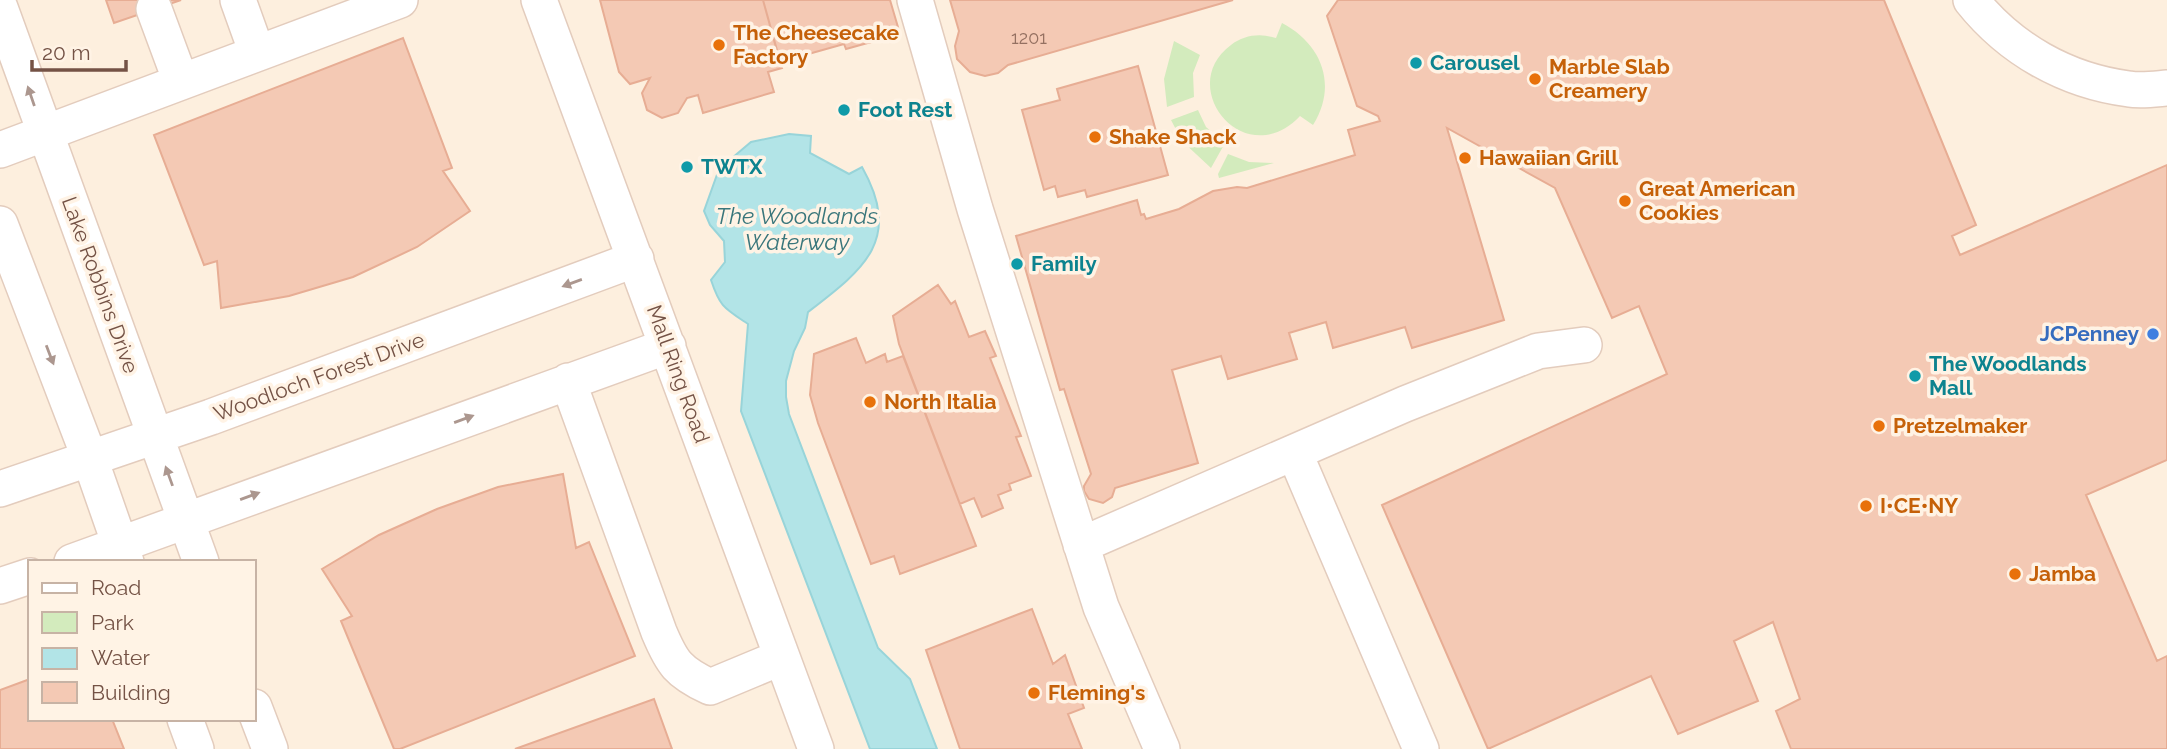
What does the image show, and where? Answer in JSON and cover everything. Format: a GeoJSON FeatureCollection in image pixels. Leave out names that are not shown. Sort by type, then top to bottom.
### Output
{"type":"FeatureCollection","features":[{"type":"Feature","properties":{"kind":"street"},"geometry":{"type":"LineString","coordinates":[[238,0],[257,53]]}},
{"type":"Feature","properties":{"kind":"street"},"geometry":{"type":"LineString","coordinates":[[0,150],[257,53],[325,13],[400,0]]}},
{"type":"Feature","properties":{"kind":"street","name":"Mall Ring Road"},"geometry":{"type":"LineString","coordinates":[[539,0],[816,749]]}},
{"type":"Feature","properties":{"kind":"street"},"geometry":{"type":"LineString","coordinates":[[915,0],[975,209],[1101,607],[1162,749]]}},
{"type":"Feature","properties":{"kind":"street"},"geometry":{"type":"LineString","coordinates":[[1971,0],[1988,21],[2010,40],[2062,73],[2129,89],[2167,88]]}},
{"type":"Feature","properties":{"kind":"street","name":"Lake Robbins Drive"},"geometry":{"type":"LineString","coordinates":[[0,8],[200,560]]}},
{"type":"Feature","properties":{"kind":"street"},"geometry":{"type":"LineString","coordinates":[[154,9],[181,82]]}},
{"type":"Feature","properties":{"kind":"street"},"geometry":{"type":"LineString","coordinates":[[0,224],[90,459],[123,554]]}},
{"type":"Feature","properties":{"kind":"street","name":"Woodloch Forest Drive"},"geometry":{"type":"LineString","coordinates":[[0,489],[155,436],[636,259]]}},
{"type":"Feature","properties":{"kind":"street"},"geometry":{"type":"LineString","coordinates":[[85,560],[123,554],[186,520],[668,345]]}},
{"type":"Feature","properties":{"kind":"street"},"geometry":{"type":"LineString","coordinates":[[1081,545],[1405,404],[1538,351],[1584,345]]}},
{"type":"Feature","properties":{"kind":"street"},"geometry":{"type":"LineString","coordinates":[[568,381],[671,660],[692,679],[710,687],[782,657]]}},
{"type":"Feature","properties":{"kind":"street"},"geometry":{"type":"LineString","coordinates":[[1295,454],[1421,749]]}},
{"type":"Feature","properties":{"kind":"street"},"geometry":{"type":"LineString","coordinates":[[0,586],[28,577]]}},
{"type":"Feature","properties":{"kind":"street"},"geometry":{"type":"LineString","coordinates":[[256,712],[270,749]]}},
{"type":"Feature","properties":{"kind":"street"},"geometry":{"type":"LineString","coordinates":[[186,721],[196,749]]}},
{"type":"Feature","properties":{"kind":"green space"},"geometry":{"type":"Polygon","coordinates":[[[1282,23],[1307,42],[1322,67],[1325,81],[1320,110],[1313,125],[1300,116],[1279,131],[1258,135],[1239,130],[1224,118],[1213,101],[1210,82],[1215,62],[1231,45],[1241,39],[1258,35],[1276,38],[1282,23]]]}},
{"type":"Feature","properties":{"kind":"green space"},"geometry":{"type":"Polygon","coordinates":[[[1174,41],[1200,55],[1193,73],[1194,97],[1167,107],[1164,79],[1174,41]]]}},
{"type":"Feature","properties":{"kind":"green space"},"geometry":{"type":"Polygon","coordinates":[[[1198,110],[1206,127],[1225,143],[1211,168],[1182,141],[1171,120],[1198,110]]]}},
{"type":"Feature","properties":{"kind":"green space"},"geometry":{"type":"Polygon","coordinates":[[[1228,154],[1249,162],[1274,163],[1219,178],[1218,174],[1228,154]]]}},
{"type":"Feature","properties":{"kind":"water","name":"The Woodlands Waterway"},"geometry":{"type":"Polygon","coordinates":[[[789,134],[811,136],[810,153],[849,174],[862,167],[874,192],[879,214],[878,234],[871,251],[846,281],[808,312],[786,381],[786,397],[789,414],[878,648],[910,679],[937,749],[870,749],[741,411],[748,324],[720,302],[714,289],[711,280],[725,262],[724,241],[710,225],[704,211],[719,169],[751,142],[789,134]]]}},
{"type":"Feature","properties":{"kind":"building"},"geometry":{"type":"Polygon","coordinates":[[[106,0],[181,0],[114,23],[106,0]]]}},
{"type":"Feature","properties":{"kind":"building"},"geometry":{"type":"Polygon","coordinates":[[[600,0],[763,0],[782,68],[768,72],[774,92],[703,113],[698,95],[687,98],[678,113],[662,118],[647,110],[642,93],[650,78],[630,84],[619,72],[600,0]]]}},
{"type":"Feature","properties":{"kind":"building"},"geometry":{"type":"Polygon","coordinates":[[[763,0],[890,0],[900,34],[846,49],[844,44],[780,62],[763,0]]]}},
{"type":"Feature","properties":{"kind":"building"},"geometry":{"type":"Polygon","coordinates":[[[950,0],[1233,0],[1008,65],[998,73],[985,76],[970,72],[957,59],[955,46],[959,31],[950,0]]]}},
{"type":"Feature","properties":{"kind":"building","name":"The Woodlands Mall"},"geometry":{"type":"Polygon","coordinates":[[[1338,0],[1884,0],[1976,225],[1952,236],[1960,255],[2167,165],[2167,460],[2086,495],[2157,661],[2167,656],[2167,749],[1791,749],[1776,711],[1800,699],[1773,622],[1734,641],[1758,701],[1678,734],[1651,676],[1488,749],[1382,505],[1667,374],[1639,306],[1612,318],[1555,188],[1447,128],[1504,320],[1412,348],[1405,327],[1333,348],[1326,322],[1289,333],[1297,359],[1228,379],[1221,356],[1172,370],[1198,463],[1115,488],[1112,497],[1103,503],[1089,499],[1084,486],[1091,474],[1064,389],[1060,390],[1016,236],[1137,200],[1141,215],[1144,214],[1146,219],[1179,209],[1213,191],[1247,188],[1355,155],[1348,130],[1380,121],[1378,116],[1357,106],[1327,16],[1338,0]]]}},
{"type":"Feature","properties":{"kind":"building"},"geometry":{"type":"Polygon","coordinates":[[[403,38],[452,168],[443,171],[470,211],[417,247],[353,277],[289,296],[221,308],[217,261],[204,265],[154,135],[403,38]]]}},
{"type":"Feature","properties":{"kind":"building"},"geometry":{"type":"Polygon","coordinates":[[[1138,66],[1168,175],[1087,197],[1085,190],[1058,197],[1055,186],[1044,190],[1022,110],[1060,100],[1057,89],[1138,66]]]}},
{"type":"Feature","properties":{"kind":"building"},"geometry":{"type":"Polygon","coordinates":[[[938,285],[951,304],[955,301],[969,337],[985,331],[996,356],[990,358],[1021,436],[1016,437],[1031,476],[1009,484],[1011,490],[998,495],[1003,508],[982,517],[974,498],[960,504],[899,344],[893,316],[938,285]]]}},
{"type":"Feature","properties":{"kind":"building"},"geometry":{"type":"Polygon","coordinates":[[[856,338],[866,363],[885,354],[887,362],[903,356],[976,546],[900,574],[894,556],[871,564],[810,395],[814,354],[856,338]]]}},
{"type":"Feature","properties":{"kind":"building"},"geometry":{"type":"Polygon","coordinates":[[[563,474],[576,548],[589,542],[635,656],[400,749],[394,749],[341,621],[352,616],[322,569],[379,535],[437,509],[498,487],[563,474]]]}},
{"type":"Feature","properties":{"kind":"building"},"geometry":{"type":"Polygon","coordinates":[[[1032,609],[1053,664],[1065,655],[1084,708],[1068,714],[1082,749],[960,749],[926,650],[1032,609]]]}},
{"type":"Feature","properties":{"kind":"building"},"geometry":{"type":"Polygon","coordinates":[[[28,680],[28,721],[113,721],[124,749],[0,749],[0,690],[28,680]]]}},
{"type":"Feature","properties":{"kind":"building"},"geometry":{"type":"Polygon","coordinates":[[[654,699],[672,749],[515,749],[654,699]]]}},
{"type":"Feature","properties":{"kind":"place","name":"The Cheesecake Factory"},"geometry":{"type":"Point","coordinates":[719,45]}},
{"type":"Feature","properties":{"kind":"place","name":"Carousel"},"geometry":{"type":"Point","coordinates":[1416,63]}},
{"type":"Feature","properties":{"kind":"place","name":"Marble Slab Creamery"},"geometry":{"type":"Point","coordinates":[1535,79]}},
{"type":"Feature","properties":{"kind":"place","name":"Foot Rest"},"geometry":{"type":"Point","coordinates":[844,110]}},
{"type":"Feature","properties":{"kind":"place","name":"Shake Shack"},"geometry":{"type":"Point","coordinates":[1095,137]}},
{"type":"Feature","properties":{"kind":"place","name":"Hawaiian Grill"},"geometry":{"type":"Point","coordinates":[1465,158]}},
{"type":"Feature","properties":{"kind":"place","name":"TWTX"},"geometry":{"type":"Point","coordinates":[687,167]}},
{"type":"Feature","properties":{"kind":"place","name":"Great American Cookies"},"geometry":{"type":"Point","coordinates":[1625,201]}},
{"type":"Feature","properties":{"kind":"place","name":"Family"},"geometry":{"type":"Point","coordinates":[1017,264]}},
{"type":"Feature","properties":{"kind":"place","name":"JCPenney"},"geometry":{"type":"Point","coordinates":[2153,334]}},
{"type":"Feature","properties":{"kind":"place","name":"The Woodlands Mall"},"geometry":{"type":"Point","coordinates":[1915,376]}},
{"type":"Feature","properties":{"kind":"place","name":"North Italia"},"geometry":{"type":"Point","coordinates":[870,402]}},
{"type":"Feature","properties":{"kind":"place","name":"Pretzelmaker"},"geometry":{"type":"Point","coordinates":[1879,426]}},
{"type":"Feature","properties":{"kind":"place","name":"I•CE•NY"},"geometry":{"type":"Point","coordinates":[1866,506]}},
{"type":"Feature","properties":{"kind":"place","name":"Jamba"},"geometry":{"type":"Point","coordinates":[2015,574]}},
{"type":"Feature","properties":{"kind":"place","name":"Fleming's"},"geometry":{"type":"Point","coordinates":[1034,693]}}]}
